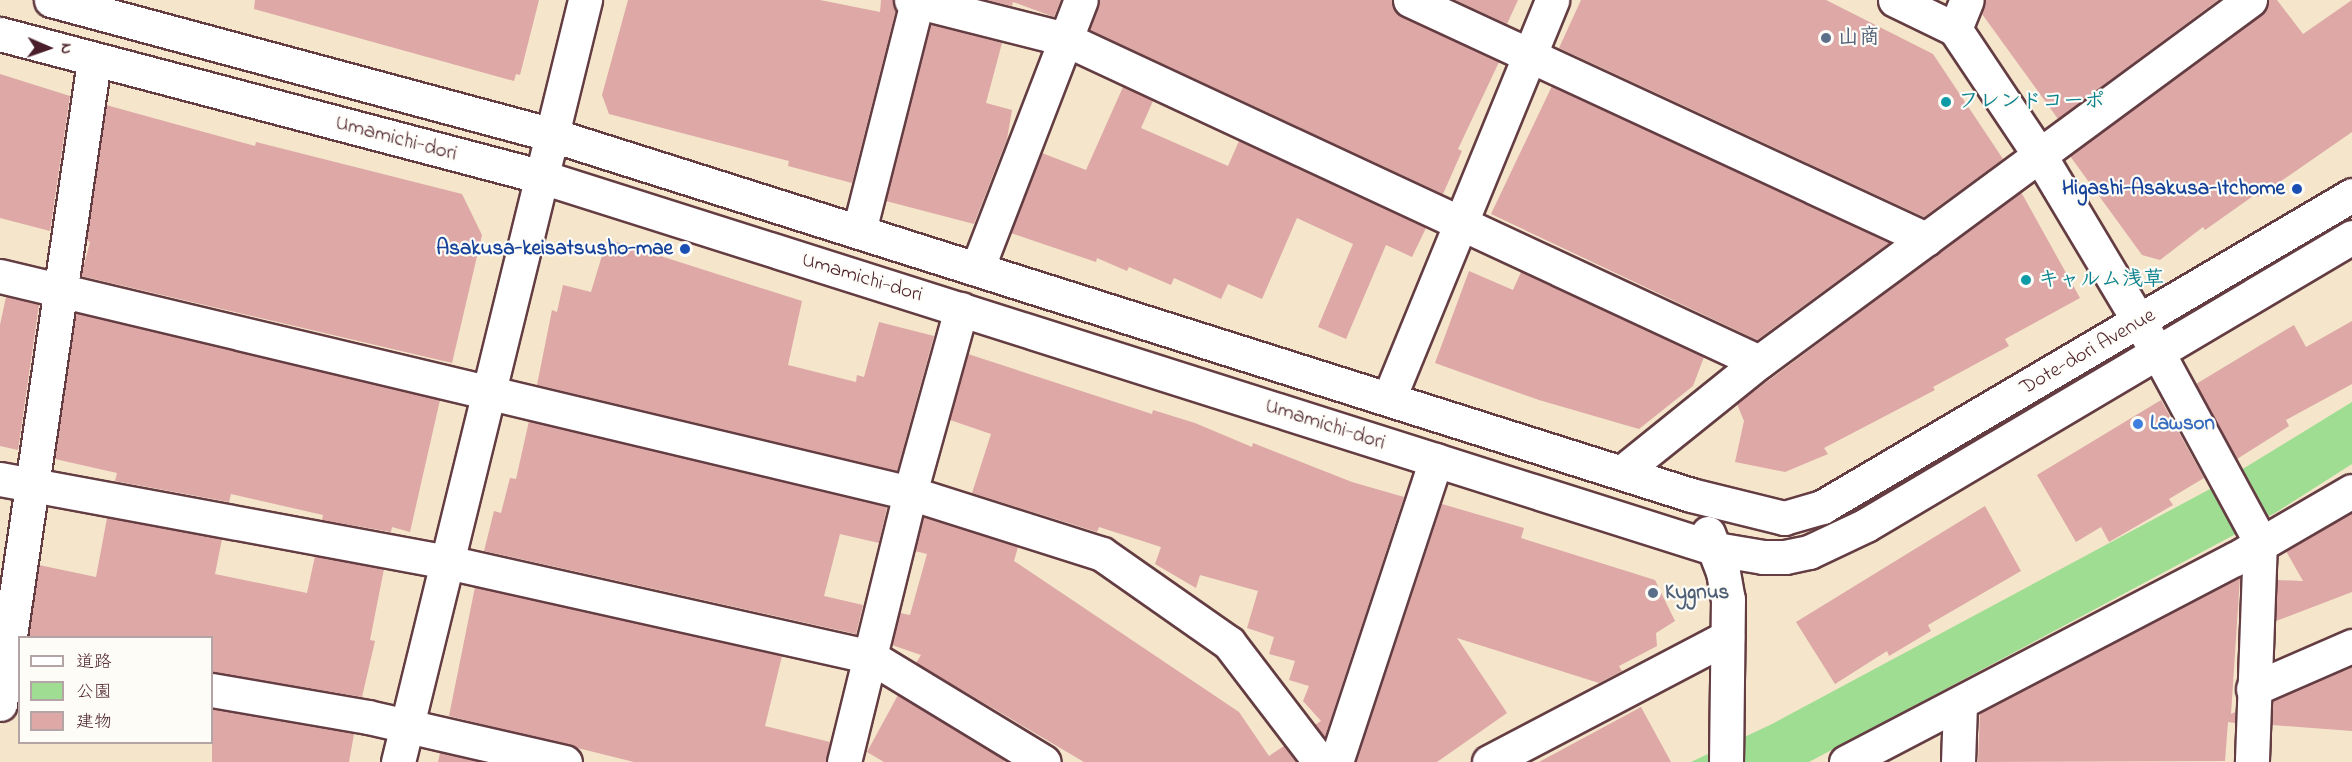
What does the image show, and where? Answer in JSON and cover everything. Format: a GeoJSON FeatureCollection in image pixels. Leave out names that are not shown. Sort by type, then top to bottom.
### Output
{"type":"FeatureCollection","features":[{"type":"Feature","properties":{"kind":"street","name":"Umamichi-dori"},"geometry":{"type":"LineString","coordinates":[[51,0],[94,6],[549,134],[1691,495],[1785,518],[1808,513]]}},
{"type":"Feature","properties":{"kind":"street"},"geometry":{"type":"LineString","coordinates":[[398,762],[549,134],[585,0]]}},
{"type":"Feature","properties":{"kind":"street"},"geometry":{"type":"LineString","coordinates":[[977,269],[1081,0]]}},
{"type":"Feature","properties":{"kind":"street"},"geometry":{"type":"LineString","coordinates":[[1410,0],[1926,239]]}},
{"type":"Feature","properties":{"kind":"street"},"geometry":{"type":"LineString","coordinates":[[1389,398],[1552,0]]}},
{"type":"Feature","properties":{"kind":"street"},"geometry":{"type":"LineString","coordinates":[[1895,0],[1961,14],[2040,156],[2158,352],[2260,541],[2252,762]]}},
{"type":"Feature","properties":{"kind":"street"},"geometry":{"type":"LineString","coordinates":[[1622,472],[1759,362],[2250,0]]}},
{"type":"Feature","properties":{"kind":"street"},"geometry":{"type":"LineString","coordinates":[[859,231],[927,2],[1065,39],[1759,362]]}},
{"type":"Feature","properties":{"kind":"street","name":"Umamichi-dori"},"geometry":{"type":"LineString","coordinates":[[0,34],[94,61],[539,177],[1716,549]]}},
{"type":"Feature","properties":{"kind":"street"},"geometry":{"type":"LineString","coordinates":[[0,704],[33,485],[57,293],[94,61]]}},
{"type":"Feature","properties":{"kind":"street","name":"Dote-dori Avenue"},"geometry":{"type":"LineString","coordinates":[[1808,513],[2139,322],[2352,195]]}},
{"type":"Feature","properties":{"kind":"street","name":"Dote-dori Avenue"},"geometry":{"type":"LineString","coordinates":[[1716,549],[1763,557],[1785,557],[1809,552],[1866,525],[2352,237]]}},
{"type":"Feature","properties":{"kind":"street"},"geometry":{"type":"LineString","coordinates":[[0,276],[57,293],[488,392],[910,493],[1102,554],[1229,643],[1320,762]]}},
{"type":"Feature","properties":{"kind":"street"},"geometry":{"type":"LineString","coordinates":[[844,762],[910,493],[961,309]]}},
{"type":"Feature","properties":{"kind":"street"},"geometry":{"type":"LineString","coordinates":[[1336,762],[1436,460]]}},
{"type":"Feature","properties":{"kind":"street"},"geometry":{"type":"LineString","coordinates":[[0,479],[447,562],[871,657],[1044,762]]}},
{"type":"Feature","properties":{"kind":"street"},"geometry":{"type":"LineString","coordinates":[[1846,762],[2235,559],[2260,541],[2352,491]]}},
{"type":"Feature","properties":{"kind":"street"},"geometry":{"type":"LineString","coordinates":[[1691,495],[1716,549],[1728,599],[1726,762]]}},
{"type":"Feature","properties":{"kind":"street"},"geometry":{"type":"LineString","coordinates":[[1728,599],[1763,557],[1808,513]]}},
{"type":"Feature","properties":{"kind":"street"},"geometry":{"type":"LineString","coordinates":[[1489,762],[1727,637]]}},
{"type":"Feature","properties":{"kind":"street"},"geometry":{"type":"LineString","coordinates":[[2253,689],[2352,646]]}},
{"type":"Feature","properties":{"kind":"street"},"geometry":{"type":"LineString","coordinates":[[213,690],[407,725],[565,762]]}},
{"type":"Feature","properties":{"kind":"street"},"geometry":{"type":"LineString","coordinates":[[1958,762],[1960,704]]}},
{"type":"Feature","properties":{"kind":"green space"},"geometry":{"type":"Polygon","coordinates":[[[2352,402],[2352,464],[2275,513],[1809,762],[1691,762],[1770,725],[2210,489],[2352,402]]]}},
{"type":"Feature","properties":{"kind":"building"},"geometry":{"type":"Polygon","coordinates":[[[255,0],[539,0],[520,75],[516,74],[514,81],[254,9],[255,0]]]}},
{"type":"Feature","properties":{"kind":"building"},"geometry":{"type":"Polygon","coordinates":[[[628,0],[820,0],[880,12],[881,0],[893,0],[896,10],[852,183],[788,166],[789,161],[609,114],[602,95],[628,0]]]}},
{"type":"Feature","properties":{"kind":"building"},"geometry":{"type":"Polygon","coordinates":[[[987,0],[1061,0],[1054,17],[1013,2],[1012,6],[987,0]]]}},
{"type":"Feature","properties":{"kind":"building"},"geometry":{"type":"Polygon","coordinates":[[[1099,0],[1392,0],[1402,17],[1499,62],[1458,149],[1462,151],[1443,194],[1090,30],[1099,0]]]}},
{"type":"Feature","properties":{"kind":"building"},"geometry":{"type":"Polygon","coordinates":[[[1455,0],[1518,0],[1507,24],[1455,0]]]}},
{"type":"Feature","properties":{"kind":"building"},"geometry":{"type":"Polygon","coordinates":[[[1581,0],[1826,0],[1933,54],[2003,159],[1924,217],[1559,48],[1581,0]]]}},
{"type":"Feature","properties":{"kind":"building"},"geometry":{"type":"Polygon","coordinates":[[[1985,0],[2218,0],[2058,119],[1982,14],[1985,0]]]}},
{"type":"Feature","properties":{"kind":"building"},"geometry":{"type":"Polygon","coordinates":[[[2268,0],[2277,0],[2303,34],[2352,0],[2352,132],[2258,197],[2256,194],[2205,230],[2203,227],[2160,260],[2142,255],[2070,156],[2261,15],[2268,0]]]}},
{"type":"Feature","properties":{"kind":"building"},"geometry":{"type":"Polygon","coordinates":[[[930,24],[1002,43],[986,103],[1012,110],[1007,139],[974,224],[886,201],[930,24]]]}},
{"type":"Feature","properties":{"kind":"building"},"geometry":{"type":"Polygon","coordinates":[[[0,74],[70,96],[50,231],[0,218],[0,74]]]}},
{"type":"Feature","properties":{"kind":"building"},"geometry":{"type":"Polygon","coordinates":[[[1552,86],[1889,243],[1757,340],[1491,214],[1552,86]]]}},
{"type":"Feature","properties":{"kind":"building"},"geometry":{"type":"Polygon","coordinates":[[[1123,87],[1153,101],[1141,128],[1228,166],[1239,141],[1426,228],[1412,257],[1386,245],[1346,339],[1318,327],[1353,244],[1297,218],[1262,299],[1228,284],[1221,299],[1174,278],[1171,285],[1129,267],[1127,271],[1097,258],[1096,262],[1011,233],[1042,153],[1086,170],[1123,87]]]}},
{"type":"Feature","properties":{"kind":"building"},"geometry":{"type":"Polygon","coordinates":[[[106,105],[255,146],[256,142],[462,194],[482,235],[452,363],[81,276],[90,242],[87,241],[106,105]]]}},
{"type":"Feature","properties":{"kind":"building"},"geometry":{"type":"Polygon","coordinates":[[[2021,192],[2080,298],[2005,339],[2009,346],[1933,387],[1935,390],[1824,448],[1828,454],[1785,472],[1735,462],[1744,421],[1737,404],[2021,192]]]}},
{"type":"Feature","properties":{"kind":"building"},"geometry":{"type":"Polygon","coordinates":[[[607,239],[802,301],[788,365],[856,382],[857,375],[864,377],[879,322],[934,336],[897,471],[537,385],[552,310],[557,312],[563,285],[591,292],[607,239]]]}},
{"type":"Feature","properties":{"kind":"building"},"geometry":{"type":"Polygon","coordinates":[[[1469,271],[1513,290],[1521,272],[1704,357],[1693,386],[1639,429],[1539,400],[1435,363],[1469,271]]]}},
{"type":"Feature","properties":{"kind":"building"},"geometry":{"type":"Polygon","coordinates":[[[6,297],[39,305],[18,450],[0,446],[0,325],[6,297]]]}},
{"type":"Feature","properties":{"kind":"building"},"geometry":{"type":"Polygon","coordinates":[[[76,313],[440,400],[410,532],[392,527],[391,532],[322,520],[323,515],[231,494],[229,502],[115,481],[117,473],[55,459],[76,313]]]}},
{"type":"Feature","properties":{"kind":"building"},"geometry":{"type":"Polygon","coordinates":[[[2352,321],[2352,384],[2286,420],[2289,426],[2237,459],[2196,384],[2294,325],[2306,347],[2352,321]]]}},
{"type":"Feature","properties":{"kind":"building"},"geometry":{"type":"Polygon","coordinates":[[[968,354],[1152,414],[1153,410],[1195,423],[1252,447],[1253,443],[1352,482],[1404,497],[1325,737],[1315,725],[1321,721],[1303,701],[1309,686],[1289,680],[1295,661],[1269,654],[1274,637],[1247,628],[1258,591],[1200,575],[1196,588],[1155,564],[1161,547],[1099,527],[1097,532],[972,493],[991,434],[950,420],[968,354]]]}},
{"type":"Feature","properties":{"kind":"building"},"geometry":{"type":"Polygon","coordinates":[[[2161,400],[2204,478],[2169,499],[2173,505],[2109,542],[2101,527],[2076,542],[2037,475],[2161,400]]]}},
{"type":"Feature","properties":{"kind":"building"},"geometry":{"type":"Polygon","coordinates":[[[529,421],[887,507],[879,543],[840,534],[824,596],[863,605],[856,634],[484,551],[494,511],[501,513],[510,478],[516,479],[529,421]]]}},
{"type":"Feature","properties":{"kind":"building"},"geometry":{"type":"Polygon","coordinates":[[[1442,504],[1524,528],[1521,538],[1655,580],[1675,621],[1656,633],[1657,646],[1619,666],[1622,671],[1599,683],[1457,638],[1507,713],[1437,762],[1356,762],[1442,504]]]}},
{"type":"Feature","properties":{"kind":"building"},"geometry":{"type":"Polygon","coordinates":[[[1985,506],[2021,571],[1928,625],[1931,631],[1889,656],[1887,651],[1835,684],[1796,622],[1985,506]]]}},
{"type":"Feature","properties":{"kind":"building"},"geometry":{"type":"Polygon","coordinates":[[[2352,513],[2352,592],[2276,621],[2277,580],[2303,581],[2286,551],[2352,513]]]}},
{"type":"Feature","properties":{"kind":"building"},"geometry":{"type":"Polygon","coordinates":[[[923,517],[1018,547],[1014,561],[1239,712],[1269,756],[1284,746],[1296,762],[1084,762],[916,663],[921,655],[892,645],[900,613],[910,615],[927,554],[915,551],[923,517]]]}},
{"type":"Feature","properties":{"kind":"building"},"geometry":{"type":"Polygon","coordinates":[[[107,518],[222,539],[215,574],[307,593],[315,556],[384,569],[370,640],[375,641],[362,697],[213,672],[213,636],[29,636],[39,565],[96,577],[107,518]]]}},
{"type":"Feature","properties":{"kind":"building"},"geometry":{"type":"Polygon","coordinates":[[[2240,578],[2231,714],[2235,712],[2235,723],[2228,722],[2225,761],[1978,762],[1980,713],[2240,578]]]}},
{"type":"Feature","properties":{"kind":"building"},"geometry":{"type":"Polygon","coordinates":[[[475,587],[782,656],[765,726],[830,742],[826,762],[634,762],[449,716],[475,587]]]}},
{"type":"Feature","properties":{"kind":"building"},"geometry":{"type":"Polygon","coordinates":[[[2352,667],[2352,731],[2272,725],[2273,701],[2352,667]]]}},
{"type":"Feature","properties":{"kind":"building"},"geometry":{"type":"Polygon","coordinates":[[[898,695],[1005,760],[1004,762],[884,762],[867,752],[898,695]]]}},
{"type":"Feature","properties":{"kind":"building"},"geometry":{"type":"Polygon","coordinates":[[[1641,707],[1671,762],[1539,762],[1641,707]]]}},
{"type":"Feature","properties":{"kind":"building"},"geometry":{"type":"Polygon","coordinates":[[[213,709],[354,734],[349,762],[212,762],[213,709]]]}},
{"type":"Feature","properties":{"kind":"building"},"geometry":{"type":"Polygon","coordinates":[[[440,753],[481,762],[438,762],[440,753]]]}},
{"type":"Feature","properties":{"kind":"place","name":"山商"},"geometry":{"type":"Point","coordinates":[1826,38]}},
{"type":"Feature","properties":{"kind":"place","name":"フレンドコーポ"},"geometry":{"type":"Point","coordinates":[1946,102]}},
{"type":"Feature","properties":{"kind":"place","name":"Higashi-Asakusa-Itchome"},"geometry":{"type":"Point","coordinates":[2297,189]}},
{"type":"Feature","properties":{"kind":"place","name":"Asakusa-keisatsusho-mae"},"geometry":{"type":"Point","coordinates":[685,249]}},
{"type":"Feature","properties":{"kind":"place","name":"キャルム浅草"},"geometry":{"type":"Point","coordinates":[2026,280]}},
{"type":"Feature","properties":{"kind":"place","name":"Lawson"},"geometry":{"type":"Point","coordinates":[2138,424]}},
{"type":"Feature","properties":{"kind":"place","name":"Kygnus"},"geometry":{"type":"Point","coordinates":[1653,593]}}]}
